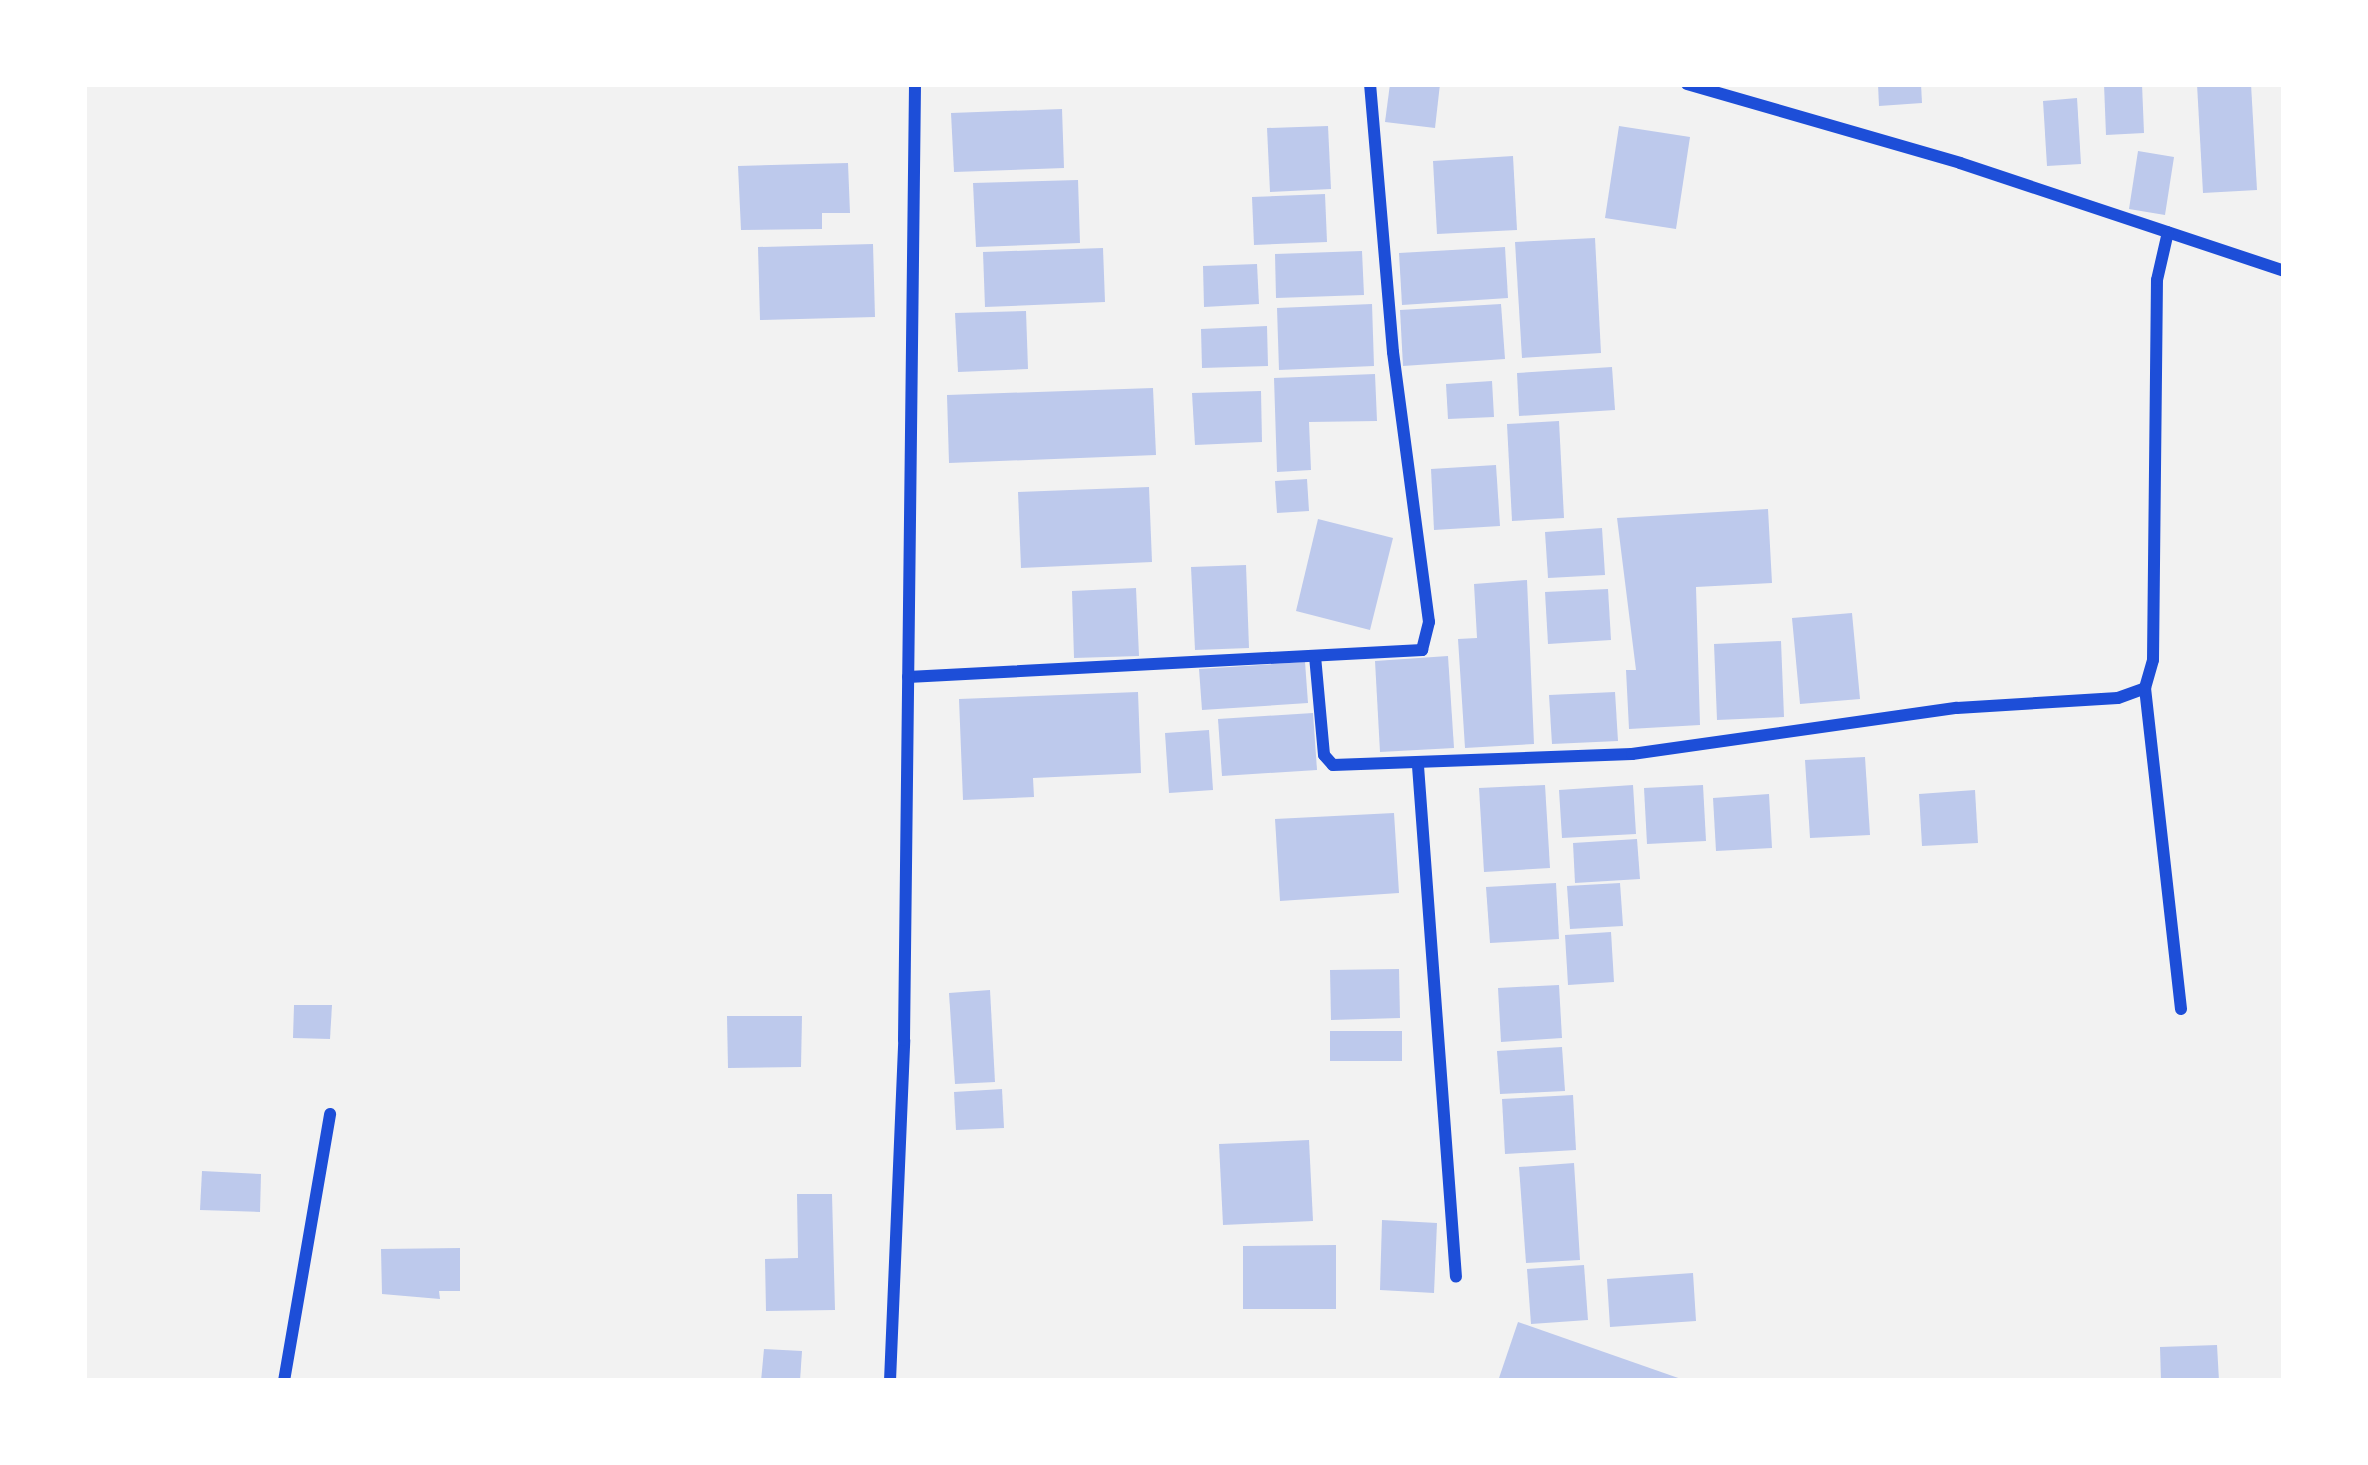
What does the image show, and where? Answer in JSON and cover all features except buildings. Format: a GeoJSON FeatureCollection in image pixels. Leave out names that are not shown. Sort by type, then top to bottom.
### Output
{"type":"FeatureCollection","features":[{"type":"Feature","properties":{"kind":"street"},"geometry":{"type":"LineString","coordinates":[[890,1381],[908,676],[915,84]]}},
{"type":"Feature","properties":{"kind":"street"},"geometry":{"type":"LineString","coordinates":[[908,676],[1417,651],[1429,630],[1370,84]]}},
{"type":"Feature","properties":{"kind":"street"},"geometry":{"type":"LineString","coordinates":[[1687,84],[2284,271]]}},
{"type":"Feature","properties":{"kind":"street"},"geometry":{"type":"LineString","coordinates":[[2168,232],[2157,280],[2153,660],[2145,688],[2181,1009]]}},
{"type":"Feature","properties":{"kind":"street"},"geometry":{"type":"LineString","coordinates":[[1315,656],[1328,763],[1418,766],[1632,754],[1957,708],[2118,698],[2145,688]]}},
{"type":"Feature","properties":{"kind":"street"},"geometry":{"type":"LineString","coordinates":[[1418,766],[1456,1276]]}},
{"type":"Feature","properties":{"kind":"street"},"geometry":{"type":"LineString","coordinates":[[284,1381],[330,1114]]}}]}
